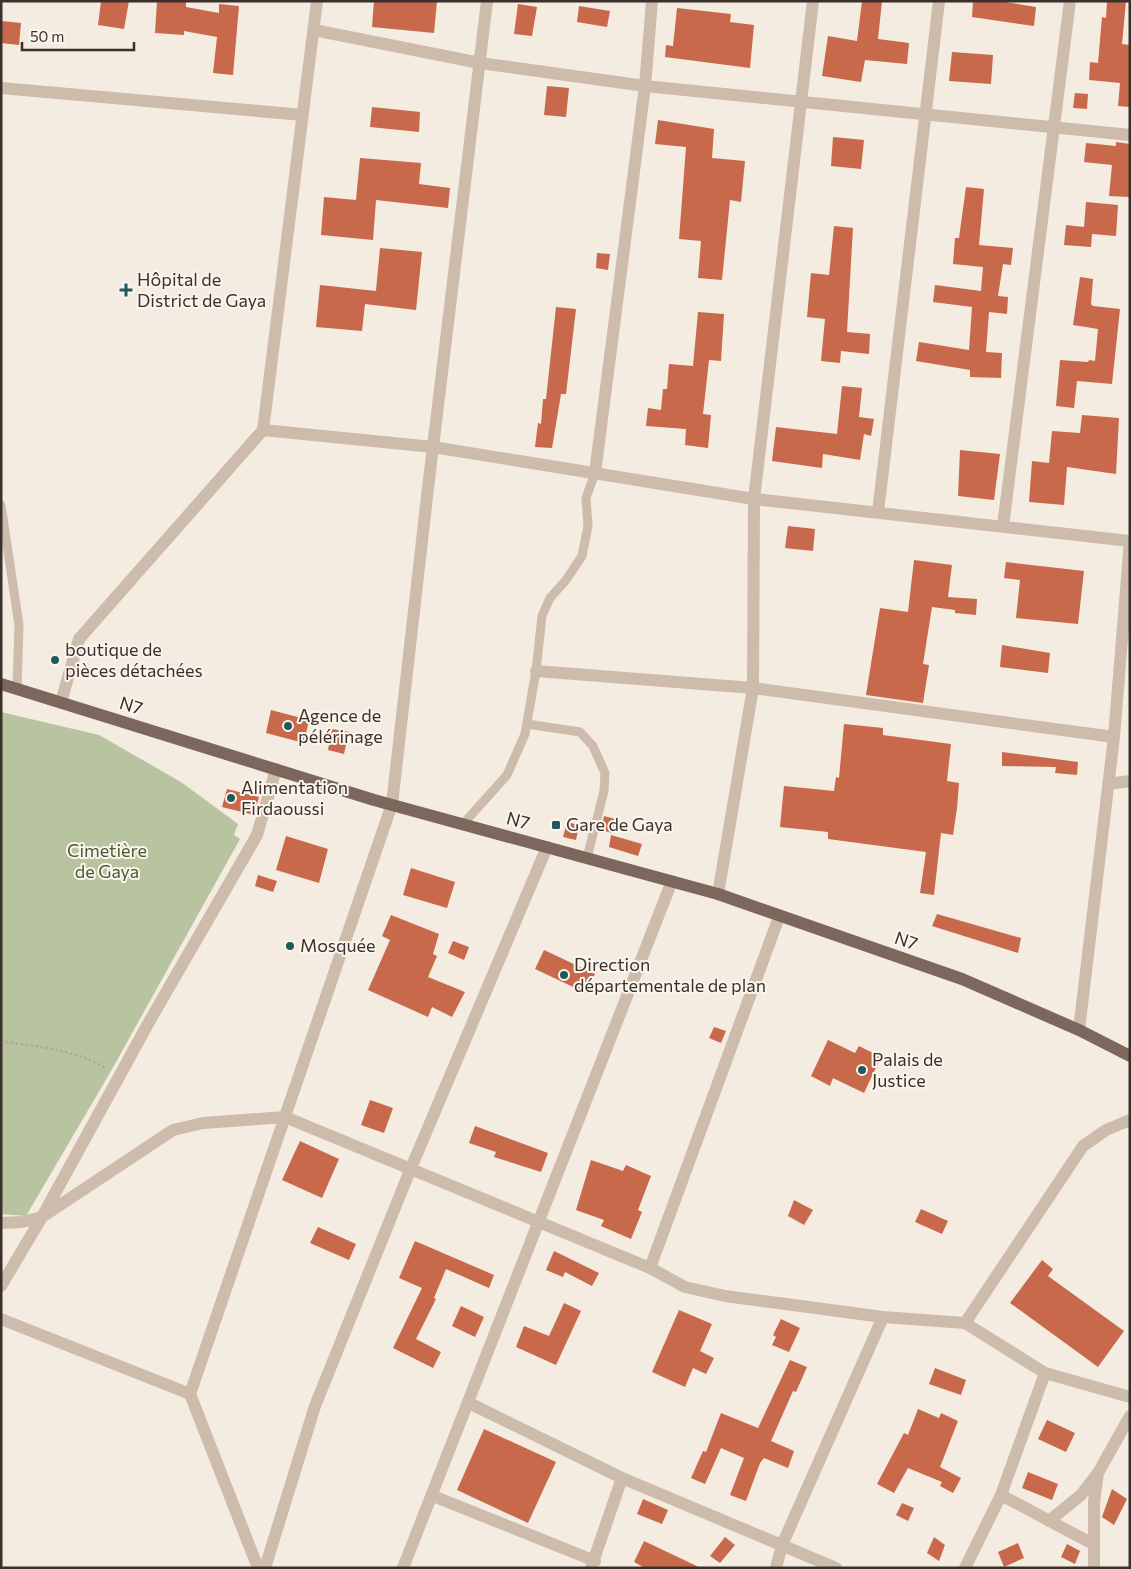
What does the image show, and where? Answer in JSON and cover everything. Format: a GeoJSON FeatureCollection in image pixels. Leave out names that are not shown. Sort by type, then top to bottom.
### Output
{"type":"FeatureCollection","features":[{"type":"Feature","properties":{"kind":"main road","name":"N7"},"geometry":{"type":"LineString","coordinates":[[1,684],[392,804],[718,894],[962,979],[1079,1030],[1130,1056]]}},
{"type":"Feature","properties":{"kind":"street"},"geometry":{"type":"LineString","coordinates":[[61,702],[79,639],[263,430],[317,1]]}},
{"type":"Feature","properties":{"kind":"street"},"geometry":{"type":"LineString","coordinates":[[258,1568],[190,1394],[392,804],[433,447],[488,1]]}},
{"type":"Feature","properties":{"kind":"street"},"geometry":{"type":"LineString","coordinates":[[595,473],[645,86],[652,1]]}},
{"type":"Feature","properties":{"kind":"street"},"geometry":{"type":"LineString","coordinates":[[718,894],[753,688],[754,499],[813,1]]}},
{"type":"Feature","properties":{"kind":"street"},"geometry":{"type":"LineString","coordinates":[[878,512],[938,1]]}},
{"type":"Feature","properties":{"kind":"street"},"geometry":{"type":"LineString","coordinates":[[1002,526],[1070,1]]}},
{"type":"Feature","properties":{"kind":"street"},"geometry":{"type":"LineString","coordinates":[[314,30],[480,63],[645,86],[924,112],[1130,134]]}},
{"type":"Feature","properties":{"kind":"street"},"geometry":{"type":"LineString","coordinates":[[1,88],[303,115]]}},
{"type":"Feature","properties":{"kind":"street"},"geometry":{"type":"LineString","coordinates":[[263,430],[433,447],[754,499],[1130,540],[1114,737],[1079,1030]]}},
{"type":"Feature","properties":{"kind":"street"},"geometry":{"type":"LineString","coordinates":[[536,671],[753,688],[1114,737]]}},
{"type":"Feature","properties":{"kind":"street"},"geometry":{"type":"LineString","coordinates":[[1,1286],[42,1217],[119,1077],[257,835],[276,769]]}},
{"type":"Feature","properties":{"kind":"street"},"geometry":{"type":"LineString","coordinates":[[1108,784],[1130,781]]}},
{"type":"Feature","properties":{"kind":"street"},"geometry":{"type":"LineString","coordinates":[[265,1568],[315,1406],[411,1168],[547,847]]}},
{"type":"Feature","properties":{"kind":"street"},"geometry":{"type":"LineString","coordinates":[[403,1568],[433,1496],[672,881]]}},
{"type":"Feature","properties":{"kind":"street"},"geometry":{"type":"LineString","coordinates":[[650,1268],[779,916]]}},
{"type":"Feature","properties":{"kind":"street"},"geometry":{"type":"LineString","coordinates":[[1,1224],[22,1222],[42,1217],[173,1130],[202,1123],[285,1117],[650,1268],[685,1287],[725,1296],[883,1317],[964,1324],[1045,1373],[1130,1397]]}},
{"type":"Feature","properties":{"kind":"street"},"geometry":{"type":"LineString","coordinates":[[964,1324],[1083,1146],[1106,1130],[1130,1120]]}},
{"type":"Feature","properties":{"kind":"street"},"geometry":{"type":"LineString","coordinates":[[776,1568],[782,1545],[883,1317]]}},
{"type":"Feature","properties":{"kind":"street"},"geometry":{"type":"LineString","coordinates":[[1,1319],[190,1394]]}},
{"type":"Feature","properties":{"kind":"street"},"geometry":{"type":"LineString","coordinates":[[965,1568],[1001,1495],[1045,1373]]}},
{"type":"Feature","properties":{"kind":"street"},"geometry":{"type":"LineString","coordinates":[[469,1403],[622,1478],[836,1568]]}},
{"type":"Feature","properties":{"kind":"street"},"geometry":{"type":"LineString","coordinates":[[1049,1521],[1080,1495],[1098,1473],[1130,1416]]}},
{"type":"Feature","properties":{"kind":"street"},"geometry":{"type":"LineString","coordinates":[[1094,1568],[1094,1502],[1098,1473]]}},
{"type":"Feature","properties":{"kind":"street"},"geometry":{"type":"LineString","coordinates":[[433,1496],[593,1564],[622,1478]]}},
{"type":"Feature","properties":{"kind":"street"},"geometry":{"type":"LineString","coordinates":[[1001,1495],[1093,1544]]}},
{"type":"Feature","properties":{"kind":"lane"},"geometry":{"type":"LineString","coordinates":[[463,824],[507,776],[525,734],[536,671],[542,616],[550,598],[566,580],[582,556],[588,526],[586,498],[595,473]]}},
{"type":"Feature","properties":{"kind":"lane"},"geometry":{"type":"LineString","coordinates":[[1,504],[19,625],[17,689]]}},
{"type":"Feature","properties":{"kind":"lane"},"geometry":{"type":"LineString","coordinates":[[527,724],[580,732],[596,752],[605,773],[604,791],[587,858]]}},
{"type":"Feature","properties":{"kind":"path"},"geometry":{"type":"LineString","coordinates":[[1,1041],[72,1053],[94,1061],[119,1077]]}},
{"type":"Feature","properties":{"kind":"green space","name":"Cimetière de Gaya"},"geometry":{"type":"Polygon","coordinates":[[[1,712],[99,735],[181,782],[238,824],[234,835],[240,839],[111,1071],[26,1216],[1,1214],[1,712]]]}},
{"type":"Feature","properties":{"kind":"building"},"geometry":{"type":"Polygon","coordinates":[[[101,1],[129,1],[124,29],[98,25],[101,1]]]}},
{"type":"Feature","properties":{"kind":"building"},"geometry":{"type":"Polygon","coordinates":[[[157,1],[186,1],[186,7],[219,13],[219,4],[239,6],[233,75],[213,73],[217,37],[184,31],[184,35],[155,33],[157,1]]]}},
{"type":"Feature","properties":{"kind":"building"},"geometry":{"type":"Polygon","coordinates":[[[374,1],[437,1],[434,33],[372,27],[374,1]]]}},
{"type":"Feature","properties":{"kind":"building"},"geometry":{"type":"Polygon","coordinates":[[[862,1],[882,1],[878,39],[909,43],[907,64],[865,60],[861,82],[822,76],[828,36],[857,41],[862,1]]]}},
{"type":"Feature","properties":{"kind":"building"},"geometry":{"type":"Polygon","coordinates":[[[973,1],[999,1],[1036,7],[1034,26],[972,17],[973,1]]]}},
{"type":"Feature","properties":{"kind":"building"},"geometry":{"type":"Polygon","coordinates":[[[1107,1],[1126,1],[1122,44],[1130,45],[1130,107],[1118,106],[1120,83],[1089,80],[1090,62],[1098,63],[1102,17],[1106,18],[1107,1]]]}},
{"type":"Feature","properties":{"kind":"building"},"geometry":{"type":"Polygon","coordinates":[[[518,4],[537,7],[532,36],[514,34],[518,4]]]}},
{"type":"Feature","properties":{"kind":"building"},"geometry":{"type":"Polygon","coordinates":[[[579,6],[610,11],[607,27],[577,22],[579,6]]]}},
{"type":"Feature","properties":{"kind":"building"},"geometry":{"type":"Polygon","coordinates":[[[677,8],[731,14],[730,22],[754,25],[750,68],[665,57],[666,45],[673,46],[677,8]]]}},
{"type":"Feature","properties":{"kind":"building"},"geometry":{"type":"Polygon","coordinates":[[[1,21],[21,23],[19,45],[1,43],[1,21]]]}},
{"type":"Feature","properties":{"kind":"building"},"geometry":{"type":"Polygon","coordinates":[[[952,52],[993,55],[991,84],[949,81],[952,52]]]}},
{"type":"Feature","properties":{"kind":"building"},"geometry":{"type":"Polygon","coordinates":[[[547,86],[569,88],[566,117],[544,115],[547,86]]]}},
{"type":"Feature","properties":{"kind":"building"},"geometry":{"type":"Polygon","coordinates":[[[1075,93],[1088,94],[1087,109],[1073,108],[1075,93]]]}},
{"type":"Feature","properties":{"kind":"building"},"geometry":{"type":"Polygon","coordinates":[[[372,107],[420,112],[419,132],[370,127],[372,107]]]}},
{"type":"Feature","properties":{"kind":"building"},"geometry":{"type":"Polygon","coordinates":[[[658,120],[714,129],[712,158],[745,161],[741,202],[730,200],[722,280],[698,278],[701,241],[679,239],[686,147],[655,144],[658,120]]]}},
{"type":"Feature","properties":{"kind":"building"},"geometry":{"type":"Polygon","coordinates":[[[833,137],[864,140],[861,169],[831,166],[833,137]]]}},
{"type":"Feature","properties":{"kind":"building"},"geometry":{"type":"Polygon","coordinates":[[[1116,142],[1130,144],[1129,197],[1109,196],[1112,165],[1084,162],[1086,143],[1116,146],[1116,142]]]}},
{"type":"Feature","properties":{"kind":"building"},"geometry":{"type":"Polygon","coordinates":[[[360,158],[421,163],[419,184],[450,188],[448,208],[376,200],[373,240],[321,235],[324,197],[356,200],[360,158]]]}},
{"type":"Feature","properties":{"kind":"building"},"geometry":{"type":"Polygon","coordinates":[[[966,187],[984,189],[979,245],[1013,248],[1011,265],[1003,264],[998,296],[1008,297],[1007,314],[989,312],[986,352],[1002,353],[1001,378],[970,377],[970,370],[916,361],[919,342],[969,350],[972,307],[933,302],[935,285],[981,291],[983,267],[953,264],[955,238],[959,238],[966,187]]]}},
{"type":"Feature","properties":{"kind":"building"},"geometry":{"type":"Polygon","coordinates":[[[1086,202],[1118,205],[1116,236],[1092,234],[1091,247],[1064,245],[1066,225],[1084,227],[1086,202]]]}},
{"type":"Feature","properties":{"kind":"building"},"geometry":{"type":"Polygon","coordinates":[[[834,226],[853,228],[847,332],[870,334],[869,354],[841,351],[840,363],[821,361],[825,319],[807,317],[811,273],[829,275],[834,226]]]}},
{"type":"Feature","properties":{"kind":"building"},"geometry":{"type":"Polygon","coordinates":[[[380,248],[422,252],[416,310],[365,304],[362,331],[316,327],[320,285],[376,291],[380,248]]]}},
{"type":"Feature","properties":{"kind":"building"},"geometry":{"type":"Polygon","coordinates":[[[597,253],[610,254],[608,270],[596,268],[597,253]]]}},
{"type":"Feature","properties":{"kind":"building"},"geometry":{"type":"Polygon","coordinates":[[[1080,277],[1093,279],[1091,304],[1093,306],[1120,309],[1112,384],[1077,381],[1074,408],[1056,406],[1060,360],[1095,361],[1098,329],[1073,325],[1080,277]]]}},
{"type":"Feature","properties":{"kind":"building"},"geometry":{"type":"Polygon","coordinates":[[[556,307],[576,309],[566,394],[561,394],[552,448],[535,447],[538,423],[541,424],[543,399],[546,399],[556,307]]]}},
{"type":"Feature","properties":{"kind":"building"},"geometry":{"type":"Polygon","coordinates":[[[698,312],[724,314],[721,361],[709,360],[703,414],[711,415],[708,448],[685,445],[686,429],[646,426],[648,408],[661,410],[663,389],[667,389],[669,364],[693,366],[698,312]]]}},
{"type":"Feature","properties":{"kind":"building"},"geometry":{"type":"Polygon","coordinates":[[[842,386],[862,388],[859,417],[874,419],[871,436],[864,434],[860,460],[823,454],[822,468],[772,461],[776,427],[837,434],[842,386]]]}},
{"type":"Feature","properties":{"kind":"building"},"geometry":{"type":"Polygon","coordinates":[[[1082,415],[1119,418],[1116,474],[1067,467],[1064,505],[1029,502],[1032,461],[1049,463],[1052,431],[1080,433],[1082,415]]]}},
{"type":"Feature","properties":{"kind":"building"},"geometry":{"type":"Polygon","coordinates":[[[960,450],[1000,454],[994,500],[958,496],[960,450]]]}},
{"type":"Feature","properties":{"kind":"building"},"geometry":{"type":"Polygon","coordinates":[[[788,526],[815,529],[813,551],[785,548],[788,526]]]}},
{"type":"Feature","properties":{"kind":"building"},"geometry":{"type":"Polygon","coordinates":[[[914,560],[952,565],[948,597],[977,599],[976,615],[955,613],[955,610],[932,607],[923,664],[929,665],[923,703],[866,695],[880,608],[908,612],[914,560]]]}},
{"type":"Feature","properties":{"kind":"building"},"geometry":{"type":"Polygon","coordinates":[[[1006,562],[1084,571],[1078,624],[1016,618],[1020,580],[1004,578],[1006,562]]]}},
{"type":"Feature","properties":{"kind":"building"},"geometry":{"type":"Polygon","coordinates":[[[1002,645],[1050,653],[1048,673],[1000,667],[1002,645]]]}},
{"type":"Feature","properties":{"kind":"building"},"geometry":{"type":"Polygon","coordinates":[[[271,710],[309,720],[304,743],[266,733],[271,710]]]}},
{"type":"Feature","properties":{"kind":"building"},"geometry":{"type":"Polygon","coordinates":[[[844,724],[883,728],[883,735],[951,744],[947,781],[959,783],[957,808],[953,835],[941,833],[934,895],[920,893],[926,852],[828,839],[828,832],[780,827],[784,786],[834,791],[836,777],[839,778],[844,724]]]}},
{"type":"Feature","properties":{"kind":"building"},"geometry":{"type":"Polygon","coordinates":[[[332,729],[349,732],[344,754],[328,750],[332,729]]]}},
{"type":"Feature","properties":{"kind":"building"},"geometry":{"type":"Polygon","coordinates":[[[1002,752],[1078,762],[1077,775],[1055,773],[1056,767],[1002,766],[1002,752]]]}},
{"type":"Feature","properties":{"kind":"building"},"geometry":{"type":"Polygon","coordinates":[[[227,789],[259,797],[254,815],[222,807],[227,789]]]}},
{"type":"Feature","properties":{"kind":"building"},"geometry":{"type":"Polygon","coordinates":[[[604,816],[615,819],[612,833],[601,830],[604,816]]]}},
{"type":"Feature","properties":{"kind":"building"},"geometry":{"type":"Polygon","coordinates":[[[567,822],[579,825],[576,840],[563,837],[567,822]]]}},
{"type":"Feature","properties":{"kind":"building"},"geometry":{"type":"Polygon","coordinates":[[[611,835],[642,844],[638,856],[609,847],[611,835]]]}},
{"type":"Feature","properties":{"kind":"building"},"geometry":{"type":"Polygon","coordinates":[[[286,836],[328,849],[319,883],[276,870],[286,836]]]}},
{"type":"Feature","properties":{"kind":"building"},"geometry":{"type":"Polygon","coordinates":[[[411,868],[455,882],[447,908],[403,895],[411,868]]]}},
{"type":"Feature","properties":{"kind":"building"},"geometry":{"type":"Polygon","coordinates":[[[258,875],[277,881],[273,892],[255,886],[258,875]]]}},
{"type":"Feature","properties":{"kind":"building"},"geometry":{"type":"Polygon","coordinates":[[[937,914],[1021,938],[1018,953],[932,926],[937,914]]]}},
{"type":"Feature","properties":{"kind":"building"},"geometry":{"type":"Polygon","coordinates":[[[391,915],[439,934],[433,954],[437,956],[428,977],[465,992],[452,1017],[432,1007],[428,1017],[368,990],[390,940],[382,936],[391,915]]]}},
{"type":"Feature","properties":{"kind":"building"},"geometry":{"type":"Polygon","coordinates":[[[453,941],[469,947],[464,960],[448,953],[453,941]]]}},
{"type":"Feature","properties":{"kind":"building"},"geometry":{"type":"Polygon","coordinates":[[[544,950],[595,974],[586,993],[535,969],[544,950]]]}},
{"type":"Feature","properties":{"kind":"building"},"geometry":{"type":"Polygon","coordinates":[[[714,1027],[726,1031],[721,1043],[709,1038],[714,1027]]]}},
{"type":"Feature","properties":{"kind":"building"},"geometry":{"type":"Polygon","coordinates":[[[828,1040],[855,1053],[859,1046],[881,1057],[864,1093],[833,1078],[830,1086],[811,1076],[828,1040]]]}},
{"type":"Feature","properties":{"kind":"building"},"geometry":{"type":"Polygon","coordinates":[[[370,1100],[393,1108],[384,1133],[361,1125],[370,1100]]]}},
{"type":"Feature","properties":{"kind":"building"},"geometry":{"type":"Polygon","coordinates":[[[475,1126],[548,1153],[541,1172],[494,1157],[496,1152],[469,1143],[475,1126]]]}},
{"type":"Feature","properties":{"kind":"building"},"geometry":{"type":"Polygon","coordinates":[[[300,1141],[339,1159],[322,1198],[282,1180],[300,1141]]]}},
{"type":"Feature","properties":{"kind":"building"},"geometry":{"type":"Polygon","coordinates":[[[591,1160],[623,1171],[626,1165],[651,1176],[638,1210],[642,1212],[631,1239],[601,1226],[604,1220],[576,1210],[591,1160]]]}},
{"type":"Feature","properties":{"kind":"building"},"geometry":{"type":"Polygon","coordinates":[[[794,1200],[813,1210],[804,1225],[788,1216],[794,1200]]]}},
{"type":"Feature","properties":{"kind":"building"},"geometry":{"type":"Polygon","coordinates":[[[921,1209],[948,1221],[942,1234],[915,1222],[921,1209]]]}},
{"type":"Feature","properties":{"kind":"building"},"geometry":{"type":"Polygon","coordinates":[[[318,1227],[356,1244],[349,1260],[310,1243],[318,1227]]]}},
{"type":"Feature","properties":{"kind":"building"},"geometry":{"type":"Polygon","coordinates":[[[415,1241],[494,1275],[489,1288],[446,1269],[434,1298],[436,1299],[416,1339],[441,1352],[433,1368],[393,1348],[422,1288],[399,1278],[415,1241]]]}},
{"type":"Feature","properties":{"kind":"building"},"geometry":{"type":"Polygon","coordinates":[[[554,1251],[599,1273],[592,1286],[565,1272],[563,1277],[546,1270],[554,1251]]]}},
{"type":"Feature","properties":{"kind":"building"},"geometry":{"type":"Polygon","coordinates":[[[1042,1260],[1053,1269],[1048,1276],[1124,1331],[1098,1367],[1010,1303],[1042,1260]]]}},
{"type":"Feature","properties":{"kind":"building"},"geometry":{"type":"Polygon","coordinates":[[[564,1303],[581,1311],[556,1365],[516,1347],[524,1326],[549,1336],[564,1303]]]}},
{"type":"Feature","properties":{"kind":"building"},"geometry":{"type":"Polygon","coordinates":[[[461,1306],[484,1317],[475,1337],[452,1326],[461,1306]]]}},
{"type":"Feature","properties":{"kind":"building"},"geometry":{"type":"Polygon","coordinates":[[[679,1310],[712,1324],[700,1351],[714,1358],[706,1374],[693,1368],[685,1387],[652,1372],[679,1310]]]}},
{"type":"Feature","properties":{"kind":"building"},"geometry":{"type":"Polygon","coordinates":[[[781,1319],[800,1328],[789,1352],[772,1345],[776,1337],[773,1335],[781,1319]]]}},
{"type":"Feature","properties":{"kind":"building"},"geometry":{"type":"Polygon","coordinates":[[[790,1360],[807,1367],[796,1392],[793,1391],[771,1441],[794,1451],[788,1468],[764,1458],[760,1463],[746,1501],[730,1495],[744,1458],[721,1448],[705,1484],[691,1478],[703,1451],[706,1452],[721,1413],[758,1428],[790,1360]]]}},
{"type":"Feature","properties":{"kind":"building"},"geometry":{"type":"Polygon","coordinates":[[[935,1368],[966,1380],[961,1395],[929,1384],[935,1368]]]}},
{"type":"Feature","properties":{"kind":"building"},"geometry":{"type":"Polygon","coordinates":[[[918,1409],[939,1418],[941,1413],[958,1421],[940,1467],[961,1478],[953,1493],[940,1486],[942,1482],[908,1468],[894,1493],[877,1484],[904,1433],[908,1435],[918,1409]]]}},
{"type":"Feature","properties":{"kind":"building"},"geometry":{"type":"Polygon","coordinates":[[[1047,1420],[1075,1433],[1066,1452],[1038,1439],[1047,1420]]]}},
{"type":"Feature","properties":{"kind":"building"},"geometry":{"type":"Polygon","coordinates":[[[484,1429],[556,1462],[528,1523],[457,1490],[484,1429]]]}},
{"type":"Feature","properties":{"kind":"building"},"geometry":{"type":"Polygon","coordinates":[[[1028,1472],[1058,1484],[1052,1500],[1022,1488],[1028,1472]]]}},
{"type":"Feature","properties":{"kind":"building"},"geometry":{"type":"Polygon","coordinates":[[[1112,1489],[1127,1499],[1114,1525],[1102,1517],[1112,1489]]]}},
{"type":"Feature","properties":{"kind":"building"},"geometry":{"type":"Polygon","coordinates":[[[643,1499],[668,1510],[662,1524],[637,1514],[643,1499]]]}},
{"type":"Feature","properties":{"kind":"building"},"geometry":{"type":"Polygon","coordinates":[[[902,1503],[914,1508],[908,1521],[896,1515],[902,1503]]]}},
{"type":"Feature","properties":{"kind":"building"},"geometry":{"type":"Polygon","coordinates":[[[725,1537],[735,1545],[720,1563],[710,1556],[725,1537]]]}},
{"type":"Feature","properties":{"kind":"building"},"geometry":{"type":"Polygon","coordinates":[[[934,1537],[945,1545],[939,1561],[927,1553],[934,1537]]]}},
{"type":"Feature","properties":{"kind":"building"},"geometry":{"type":"Polygon","coordinates":[[[644,1541],[701,1568],[645,1568],[634,1562],[644,1541]]]}},
{"type":"Feature","properties":{"kind":"building"},"geometry":{"type":"Polygon","coordinates":[[[1018,1543],[1024,1558],[1004,1567],[998,1552],[1018,1543]]]}},
{"type":"Feature","properties":{"kind":"building"},"geometry":{"type":"Polygon","coordinates":[[[1067,1544],[1080,1551],[1075,1564],[1061,1557],[1067,1544]]]}},
{"type":"Feature","properties":{"kind":"place","name":"Hôpital de District de Gaya"},"geometry":{"type":"Point","coordinates":[126,290]}},
{"type":"Feature","properties":{"kind":"place","name":"boutique de pièces détachées"},"geometry":{"type":"Point","coordinates":[55,660]}},
{"type":"Feature","properties":{"kind":"place","name":"Agence de pélérinage"},"geometry":{"type":"Point","coordinates":[288,726]}},
{"type":"Feature","properties":{"kind":"place","name":"Alimentation Firdaoussi"},"geometry":{"type":"Point","coordinates":[231,798]}},
{"type":"Feature","properties":{"kind":"place","name":"Gare de Gaya"},"geometry":{"type":"Point","coordinates":[556,825]}},
{"type":"Feature","properties":{"kind":"place","name":"Mosquée"},"geometry":{"type":"Point","coordinates":[290,946]}},
{"type":"Feature","properties":{"kind":"place","name":"Direction départementale de plan"},"geometry":{"type":"Point","coordinates":[564,975]}},
{"type":"Feature","properties":{"kind":"place","name":"Palais de Justice"},"geometry":{"type":"Point","coordinates":[862,1070]}}]}
